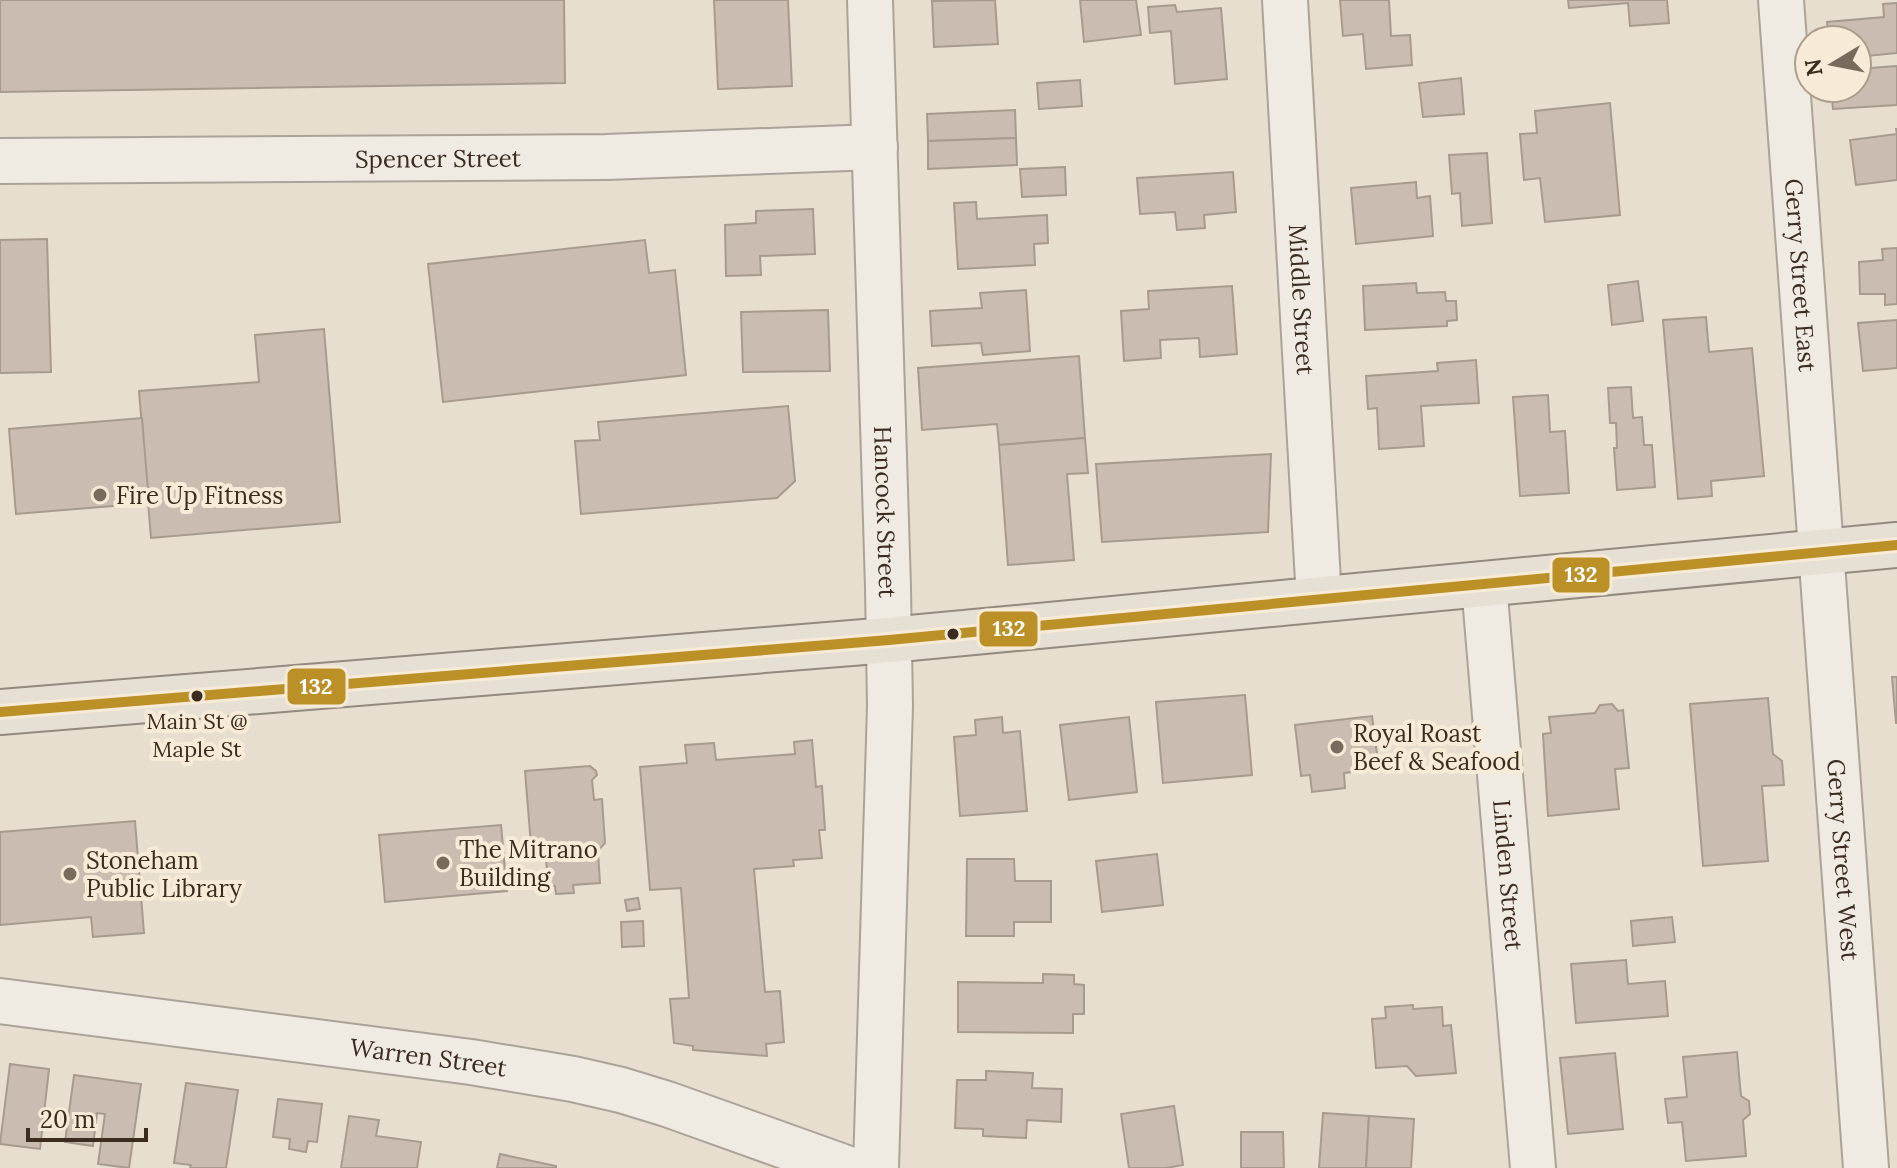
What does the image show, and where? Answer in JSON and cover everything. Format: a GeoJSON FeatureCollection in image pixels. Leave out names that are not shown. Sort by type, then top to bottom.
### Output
{"type":"FeatureCollection","features":[{"type":"Feature","properties":{"kind":"main road"},"geometry":{"type":"LineString","coordinates":[[0,712],[889,640],[1897,545]]}},
{"type":"Feature","properties":{"kind":"street","name":"Hancock Street"},"geometry":{"type":"LineString","coordinates":[[870,0],[889,640],[889,738],[876,1168]]}},
{"type":"Feature","properties":{"kind":"street","name":"Middle Street"},"geometry":{"type":"LineString","coordinates":[[1285,0],[1319,599]]}},
{"type":"Feature","properties":{"kind":"street","name":"Gerry Street East"},"geometry":{"type":"LineString","coordinates":[[1781,0],[1820,552]]}},
{"type":"Feature","properties":{"kind":"street","name":"Spencer Street"},"geometry":{"type":"LineString","coordinates":[[0,161],[606,157],[875,147]]}},
{"type":"Feature","properties":{"kind":"street","name":"Gerry Street West"},"geometry":{"type":"LineString","coordinates":[[1820,552],[1866,1168]]}},
{"type":"Feature","properties":{"kind":"street","name":"Linden Street"},"geometry":{"type":"LineString","coordinates":[[1484,584],[1533,1168]]}},
{"type":"Feature","properties":{"kind":"street","name":"Warren Street"},"geometry":{"type":"LineString","coordinates":[[0,1001],[523,1069],[621,1090],[667,1104],[846,1168]]}},
{"type":"Feature","properties":{"kind":"building"},"geometry":{"type":"Polygon","coordinates":[[[0,0],[564,0],[565,83],[0,92],[0,0]]]}},
{"type":"Feature","properties":{"kind":"building"},"geometry":{"type":"Polygon","coordinates":[[[714,0],[788,0],[792,86],[718,89],[714,0]]]}},
{"type":"Feature","properties":{"kind":"building"},"geometry":{"type":"Polygon","coordinates":[[[995,0],[998,44],[934,47],[932,1],[995,0]]]}},
{"type":"Feature","properties":{"kind":"building"},"geometry":{"type":"Polygon","coordinates":[[[1080,0],[1136,0],[1141,35],[1084,42],[1080,0]]]}},
{"type":"Feature","properties":{"kind":"building"},"geometry":{"type":"Polygon","coordinates":[[[1340,0],[1389,0],[1391,36],[1410,35],[1412,65],[1366,69],[1363,34],[1343,36],[1340,0]]]}},
{"type":"Feature","properties":{"kind":"building"},"geometry":{"type":"Polygon","coordinates":[[[1568,0],[1667,0],[1669,23],[1630,26],[1628,3],[1569,8],[1568,0]]]}},
{"type":"Feature","properties":{"kind":"building"},"geometry":{"type":"Polygon","coordinates":[[[1897,3],[1897,53],[1873,55],[1873,24],[1827,24],[1884,17],[1883,4],[1897,3]]]}},
{"type":"Feature","properties":{"kind":"building"},"geometry":{"type":"Polygon","coordinates":[[[1175,5],[1177,12],[1221,8],[1227,79],[1175,84],[1171,31],[1150,33],[1148,7],[1175,5]]]}},
{"type":"Feature","properties":{"kind":"building"},"geometry":{"type":"Polygon","coordinates":[[[1897,66],[1897,105],[1833,109],[1833,104],[1873,104],[1873,68],[1897,66]]]}},
{"type":"Feature","properties":{"kind":"building"},"geometry":{"type":"Polygon","coordinates":[[[1461,78],[1464,114],[1423,117],[1419,83],[1461,78]]]}},
{"type":"Feature","properties":{"kind":"building"},"geometry":{"type":"Polygon","coordinates":[[[1080,80],[1082,106],[1039,109],[1037,83],[1080,80]]]}},
{"type":"Feature","properties":{"kind":"building"},"geometry":{"type":"Polygon","coordinates":[[[1610,103],[1620,215],[1545,222],[1540,178],[1524,180],[1520,134],[1537,133],[1535,111],[1610,103]]]}},
{"type":"Feature","properties":{"kind":"building"},"geometry":{"type":"Polygon","coordinates":[[[1015,110],[1016,138],[928,141],[927,114],[1015,110]]]}},
{"type":"Feature","properties":{"kind":"building"},"geometry":{"type":"Polygon","coordinates":[[[1897,134],[1897,180],[1856,185],[1850,140],[1897,134]]]}},
{"type":"Feature","properties":{"kind":"building"},"geometry":{"type":"Polygon","coordinates":[[[1016,138],[1017,165],[928,169],[928,141],[1016,138]]]}},
{"type":"Feature","properties":{"kind":"building"},"geometry":{"type":"Polygon","coordinates":[[[1487,153],[1492,223],[1462,226],[1460,193],[1452,194],[1449,155],[1487,153]]]}},
{"type":"Feature","properties":{"kind":"building"},"geometry":{"type":"Polygon","coordinates":[[[1065,167],[1066,195],[1022,197],[1020,169],[1065,167]]]}},
{"type":"Feature","properties":{"kind":"building"},"geometry":{"type":"Polygon","coordinates":[[[1233,172],[1236,212],[1204,215],[1205,228],[1177,230],[1175,212],[1140,214],[1137,178],[1233,172]]]}},
{"type":"Feature","properties":{"kind":"building"},"geometry":{"type":"Polygon","coordinates":[[[1416,182],[1417,198],[1430,196],[1433,236],[1356,244],[1351,188],[1416,182]]]}},
{"type":"Feature","properties":{"kind":"building"},"geometry":{"type":"Polygon","coordinates":[[[976,202],[977,219],[1047,215],[1048,243],[1034,244],[1035,265],[958,269],[954,203],[976,202]]]}},
{"type":"Feature","properties":{"kind":"building"},"geometry":{"type":"Polygon","coordinates":[[[813,209],[815,254],[760,256],[761,275],[726,276],[725,225],[756,223],[756,211],[813,209]]]}},
{"type":"Feature","properties":{"kind":"building"},"geometry":{"type":"Polygon","coordinates":[[[47,239],[51,372],[0,373],[0,240],[47,239]]]}},
{"type":"Feature","properties":{"kind":"building"},"geometry":{"type":"Polygon","coordinates":[[[645,240],[649,273],[675,270],[686,375],[443,402],[428,264],[645,240]]]}},
{"type":"Feature","properties":{"kind":"building"},"geometry":{"type":"Polygon","coordinates":[[[1897,248],[1897,304],[1885,305],[1885,294],[1860,294],[1859,262],[1883,260],[1882,249],[1897,248]]]}},
{"type":"Feature","properties":{"kind":"building"},"geometry":{"type":"Polygon","coordinates":[[[1638,281],[1643,321],[1612,325],[1608,285],[1638,281]]]}},
{"type":"Feature","properties":{"kind":"building"},"geometry":{"type":"Polygon","coordinates":[[[1416,283],[1417,293],[1445,292],[1446,301],[1456,301],[1457,320],[1447,321],[1447,326],[1365,330],[1363,286],[1416,283]]]}},
{"type":"Feature","properties":{"kind":"building"},"geometry":{"type":"Polygon","coordinates":[[[1232,286],[1237,354],[1200,357],[1199,338],[1160,340],[1161,358],[1124,361],[1121,311],[1149,309],[1148,291],[1232,286]]]}},
{"type":"Feature","properties":{"kind":"building"},"geometry":{"type":"Polygon","coordinates":[[[1026,290],[1030,351],[983,355],[981,343],[932,346],[930,311],[982,308],[980,293],[1026,290]]]}},
{"type":"Feature","properties":{"kind":"building"},"geometry":{"type":"Polygon","coordinates":[[[828,310],[830,371],[743,372],[741,312],[828,310]]]}},
{"type":"Feature","properties":{"kind":"building"},"geometry":{"type":"Polygon","coordinates":[[[1706,317],[1709,352],[1752,348],[1764,476],[1711,481],[1712,496],[1678,499],[1663,320],[1706,317]]]}},
{"type":"Feature","properties":{"kind":"building"},"geometry":{"type":"Polygon","coordinates":[[[1897,320],[1897,368],[1863,371],[1858,323],[1897,320]]]}},
{"type":"Feature","properties":{"kind":"building"},"geometry":{"type":"Polygon","coordinates":[[[324,329],[340,522],[151,538],[139,391],[259,382],[255,335],[324,329]]]}},
{"type":"Feature","properties":{"kind":"building"},"geometry":{"type":"Polygon","coordinates":[[[1079,356],[1085,438],[999,445],[997,424],[922,430],[918,368],[1079,356]]]}},
{"type":"Feature","properties":{"kind":"building"},"geometry":{"type":"Polygon","coordinates":[[[1476,360],[1479,403],[1421,406],[1424,446],[1379,449],[1377,408],[1368,409],[1366,376],[1438,371],[1437,363],[1476,360]]]}},
{"type":"Feature","properties":{"kind":"building"},"geometry":{"type":"Polygon","coordinates":[[[1631,387],[1633,418],[1642,417],[1644,445],[1652,445],[1655,487],[1617,490],[1616,423],[1610,423],[1608,388],[1631,387]]]}},
{"type":"Feature","properties":{"kind":"building"},"geometry":{"type":"Polygon","coordinates":[[[1548,395],[1550,432],[1565,431],[1569,493],[1520,496],[1513,397],[1548,395]]]}},
{"type":"Feature","properties":{"kind":"building"},"geometry":{"type":"Polygon","coordinates":[[[788,406],[795,481],[777,498],[581,514],[575,441],[600,440],[598,422],[788,406]]]}},
{"type":"Feature","properties":{"kind":"building"},"geometry":{"type":"Polygon","coordinates":[[[142,418],[149,503],[16,514],[9,429],[142,418]]]}},
{"type":"Feature","properties":{"kind":"building"},"geometry":{"type":"Polygon","coordinates":[[[1085,438],[1088,473],[1067,474],[1074,560],[1008,565],[999,445],[1085,438]]]}},
{"type":"Feature","properties":{"kind":"building"},"geometry":{"type":"Polygon","coordinates":[[[1271,454],[1268,532],[1102,542],[1096,464],[1271,454]]]}},
{"type":"Feature","properties":{"kind":"building"},"geometry":{"type":"Polygon","coordinates":[[[1892,677],[1897,677],[1897,723],[1896,723],[1892,677]]]}},
{"type":"Feature","properties":{"kind":"building"},"geometry":{"type":"Polygon","coordinates":[[[1245,695],[1252,775],[1163,783],[1156,702],[1245,695]]]}},
{"type":"Feature","properties":{"kind":"building"},"geometry":{"type":"Polygon","coordinates":[[[1768,698],[1773,754],[1782,761],[1784,785],[1762,786],[1768,861],[1703,866],[1690,704],[1768,698]]]}},
{"type":"Feature","properties":{"kind":"building"},"geometry":{"type":"Polygon","coordinates":[[[1612,704],[1618,711],[1623,710],[1629,768],[1615,769],[1619,809],[1548,816],[1543,734],[1551,733],[1549,717],[1595,713],[1600,705],[1612,704]]]}},
{"type":"Feature","properties":{"kind":"building","name":"Royal Roast Beef & Seafood"},"geometry":{"type":"Polygon","coordinates":[[[1372,716],[1379,769],[1344,773],[1345,788],[1312,792],[1310,775],[1301,776],[1295,725],[1372,716]]]}},
{"type":"Feature","properties":{"kind":"building"},"geometry":{"type":"Polygon","coordinates":[[[1002,717],[1003,733],[1020,731],[1027,811],[960,816],[954,737],[976,735],[975,720],[1002,717]]]}},
{"type":"Feature","properties":{"kind":"building"},"geometry":{"type":"Polygon","coordinates":[[[1129,717],[1137,792],[1069,800],[1060,725],[1129,717]]]}},
{"type":"Feature","properties":{"kind":"building"},"geometry":{"type":"Polygon","coordinates":[[[812,740],[816,787],[822,786],[825,830],[819,830],[822,858],[793,860],[794,866],[754,869],[765,992],[780,991],[784,1042],[766,1044],[767,1056],[693,1050],[693,1046],[674,1043],[670,999],[689,998],[681,888],[650,890],[640,767],[687,763],[685,745],[714,743],[716,760],[795,754],[794,742],[812,740]]]}},
{"type":"Feature","properties":{"kind":"building"},"geometry":{"type":"Polygon","coordinates":[[[590,766],[597,775],[592,780],[594,800],[602,799],[605,843],[598,851],[600,883],[573,885],[574,893],[556,894],[555,886],[548,887],[546,857],[532,858],[525,771],[590,766]]]}},
{"type":"Feature","properties":{"kind":"building","name":"Stoneham Public Library"},"geometry":{"type":"Polygon","coordinates":[[[135,821],[144,933],[93,937],[91,917],[0,925],[0,832],[135,821]]]}},
{"type":"Feature","properties":{"kind":"building","name":"The Mitrano Building"},"geometry":{"type":"Polygon","coordinates":[[[501,825],[507,891],[385,902],[379,835],[501,825]]]}},
{"type":"Feature","properties":{"kind":"building"},"geometry":{"type":"Polygon","coordinates":[[[1157,854],[1163,905],[1102,912],[1096,861],[1157,854]]]}},
{"type":"Feature","properties":{"kind":"building"},"geometry":{"type":"Polygon","coordinates":[[[967,859],[1014,859],[1015,881],[1051,881],[1051,922],[1014,922],[1014,936],[966,936],[967,859]]]}},
{"type":"Feature","properties":{"kind":"building"},"geometry":{"type":"Polygon","coordinates":[[[638,898],[640,909],[627,911],[625,900],[638,898]]]}},
{"type":"Feature","properties":{"kind":"building"},"geometry":{"type":"Polygon","coordinates":[[[1672,917],[1675,942],[1633,946],[1631,921],[1672,917]]]}},
{"type":"Feature","properties":{"kind":"building"},"geometry":{"type":"Polygon","coordinates":[[[643,921],[644,946],[622,947],[621,922],[643,921]]]}},
{"type":"Feature","properties":{"kind":"building"},"geometry":{"type":"Polygon","coordinates":[[[1626,960],[1628,984],[1665,981],[1668,1016],[1576,1023],[1571,964],[1626,960]]]}},
{"type":"Feature","properties":{"kind":"building"},"geometry":{"type":"Polygon","coordinates":[[[1043,974],[1074,975],[1074,984],[1084,985],[1084,1014],[1073,1014],[1073,1033],[958,1032],[958,982],[1043,983],[1043,974]]]}},
{"type":"Feature","properties":{"kind":"building"},"geometry":{"type":"Polygon","coordinates":[[[1413,1005],[1413,1009],[1442,1007],[1443,1026],[1451,1025],[1456,1073],[1416,1076],[1407,1066],[1376,1068],[1372,1019],[1386,1018],[1385,1007],[1413,1005]]]}},
{"type":"Feature","properties":{"kind":"building"},"geometry":{"type":"Polygon","coordinates":[[[1737,1052],[1741,1096],[1749,1101],[1750,1114],[1743,1120],[1746,1156],[1686,1161],[1682,1122],[1668,1123],[1665,1099],[1687,1097],[1683,1057],[1737,1052]]]}},
{"type":"Feature","properties":{"kind":"building"},"geometry":{"type":"Polygon","coordinates":[[[1615,1053],[1623,1129],[1568,1134],[1560,1058],[1615,1053]]]}},
{"type":"Feature","properties":{"kind":"building"},"geometry":{"type":"Polygon","coordinates":[[[10,1064],[49,1069],[40,1149],[0,1144],[10,1064]]]}},
{"type":"Feature","properties":{"kind":"building"},"geometry":{"type":"Polygon","coordinates":[[[986,1071],[1033,1073],[1032,1088],[1062,1089],[1061,1122],[1027,1120],[1026,1138],[983,1136],[983,1129],[955,1128],[957,1080],[986,1080],[986,1071]]]}},
{"type":"Feature","properties":{"kind":"building"},"geometry":{"type":"Polygon","coordinates":[[[74,1075],[141,1084],[129,1168],[98,1164],[105,1114],[97,1113],[93,1146],[65,1142],[74,1075]]]}},
{"type":"Feature","properties":{"kind":"building"},"geometry":{"type":"Polygon","coordinates":[[[186,1083],[238,1090],[226,1168],[190,1168],[191,1165],[174,1163],[186,1083]]]}},
{"type":"Feature","properties":{"kind":"building"},"geometry":{"type":"Polygon","coordinates":[[[278,1099],[322,1104],[317,1142],[308,1141],[306,1152],[289,1149],[290,1139],[273,1137],[278,1099]]]}},
{"type":"Feature","properties":{"kind":"building"},"geometry":{"type":"Polygon","coordinates":[[[1174,1106],[1183,1165],[1129,1168],[1121,1114],[1174,1106]]]}},
{"type":"Feature","properties":{"kind":"building"},"geometry":{"type":"Polygon","coordinates":[[[1323,1113],[1369,1116],[1366,1168],[1319,1168],[1323,1113]]]}},
{"type":"Feature","properties":{"kind":"building"},"geometry":{"type":"Polygon","coordinates":[[[349,1116],[379,1120],[376,1136],[421,1142],[417,1168],[341,1168],[349,1116]]]}},
{"type":"Feature","properties":{"kind":"building"},"geometry":{"type":"Polygon","coordinates":[[[1369,1116],[1414,1119],[1411,1168],[1366,1168],[1369,1116]]]}},
{"type":"Feature","properties":{"kind":"building"},"geometry":{"type":"Polygon","coordinates":[[[1241,1132],[1283,1132],[1284,1168],[1241,1168],[1241,1132]]]}},
{"type":"Feature","properties":{"kind":"building"},"geometry":{"type":"Polygon","coordinates":[[[500,1154],[556,1166],[556,1168],[497,1168],[500,1154]]]}},
{"type":"Feature","properties":{"kind":"transit line","name":"132"},"geometry":{"type":"LineString","coordinates":[[0,712],[889,640],[1897,545]]}},
{"type":"Feature","properties":{"kind":"place","name":"Fire Up Fitness"},"geometry":{"type":"Point","coordinates":[100,495]}},
{"type":"Feature","properties":{"kind":"place","name":"Main St @ Maple St"},"geometry":{"type":"Point","coordinates":[197,696]}},
{"type":"Feature","properties":{"kind":"place","name":"Royal Roast Beef & Seafood"},"geometry":{"type":"Point","coordinates":[1337,747]}},
{"type":"Feature","properties":{"kind":"place","name":"The Mitrano Building"},"geometry":{"type":"Point","coordinates":[443,863]}},
{"type":"Feature","properties":{"kind":"place","name":"Stoneham Public Library"},"geometry":{"type":"Point","coordinates":[70,874]}}]}
